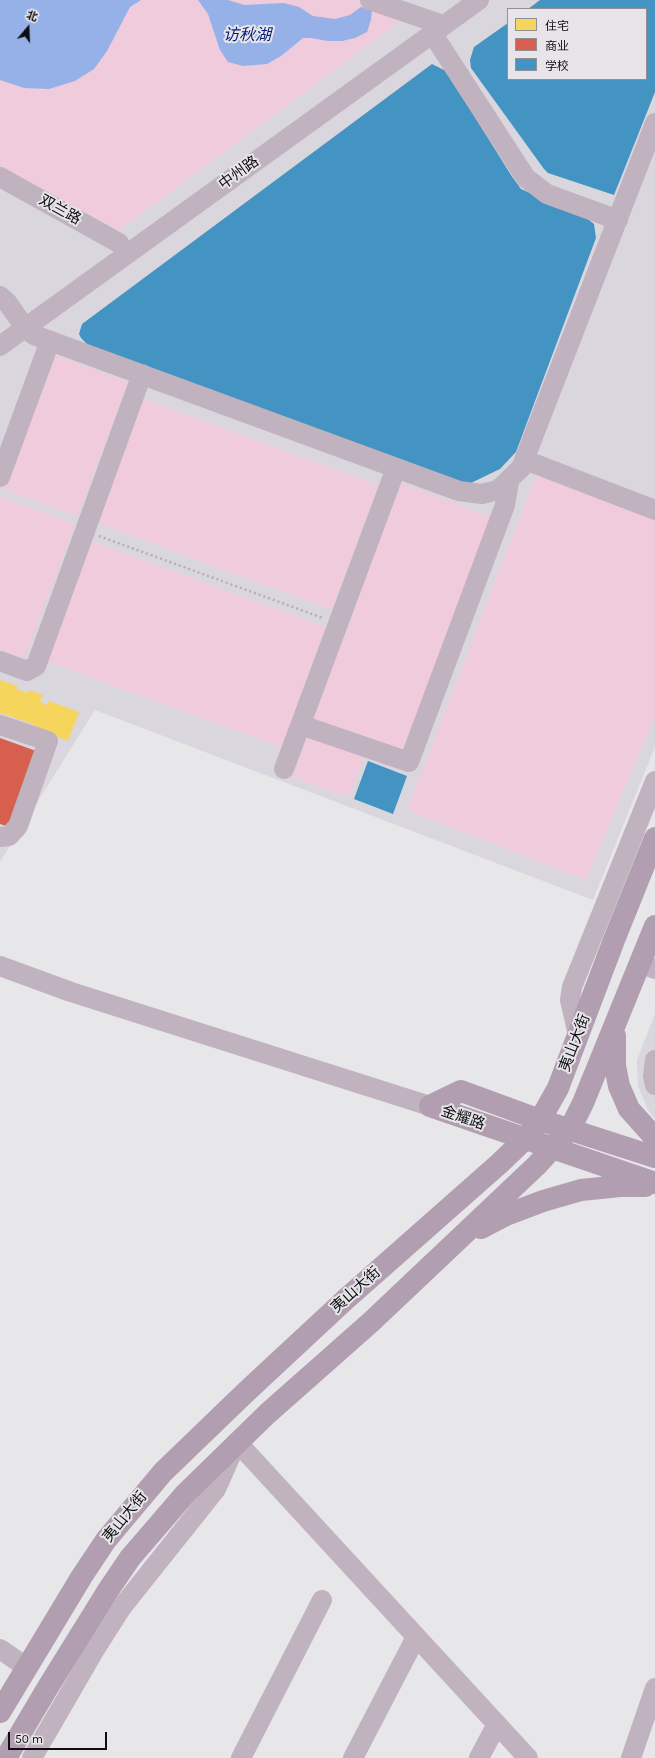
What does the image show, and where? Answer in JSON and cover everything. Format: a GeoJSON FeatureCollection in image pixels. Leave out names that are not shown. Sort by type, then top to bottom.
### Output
{"type":"FeatureCollection","features":[{"type":"Feature","properties":{"kind":"main road","name":"夷山大街"},"geometry":{"type":"LineString","coordinates":[[0,1712],[26,1666],[106,1540],[163,1472],[340,1304],[525,1139],[540,1120],[558,1088],[655,838]]}},
{"type":"Feature","properties":{"kind":"main road","name":"夷山大街"},"geometry":{"type":"LineString","coordinates":[[6,1758],[76,1640],[130,1558],[186,1493],[237,1442],[371,1322],[454,1244],[553,1149],[570,1129],[584,1103],[615,1024],[648,966],[655,926]]}},
{"type":"Feature","properties":{"kind":"main road"},"geometry":{"type":"LineString","coordinates":[[615,1024],[615,1066],[619,1086],[629,1108],[655,1138]]}},
{"type":"Feature","properties":{"kind":"main road","name":"金耀路"},"geometry":{"type":"LineString","coordinates":[[430,1106],[461,1091],[540,1120],[655,1157]]}},
{"type":"Feature","properties":{"kind":"main road","name":"金耀路"},"geometry":{"type":"LineString","coordinates":[[430,1106],[655,1183]]}},
{"type":"Feature","properties":{"kind":"main road"},"geometry":{"type":"LineString","coordinates":[[454,1244],[506,1215],[581,1190],[620,1186],[655,1187]]}},
{"type":"Feature","properties":{"kind":"street"},"geometry":{"type":"LineString","coordinates":[[370,0],[442,18]]}},
{"type":"Feature","properties":{"kind":"street"},"geometry":{"type":"LineString","coordinates":[[399,0],[442,18],[526,178],[547,194],[618,220]]}},
{"type":"Feature","properties":{"kind":"street","name":"中州路"},"geometry":{"type":"LineString","coordinates":[[0,346],[22,322],[119,243],[442,18],[479,0]]}},
{"type":"Feature","properties":{"kind":"street","name":"中州路"},"geometry":{"type":"LineString","coordinates":[[0,330],[22,322],[442,18]]}},
{"type":"Feature","properties":{"kind":"street"},"geometry":{"type":"LineString","coordinates":[[0,296],[7,302],[34,335],[460,491],[482,494],[498,490],[509,482],[521,468],[525,460],[655,123]]}},
{"type":"Feature","properties":{"kind":"street","name":"双兰路"},"geometry":{"type":"LineString","coordinates":[[0,177],[119,243]]}},
{"type":"Feature","properties":{"kind":"street"},"geometry":{"type":"LineString","coordinates":[[0,477],[50,340]]}},
{"type":"Feature","properties":{"kind":"street"},"geometry":{"type":"LineString","coordinates":[[0,661],[26,671],[36,666],[142,374]]}},
{"type":"Feature","properties":{"kind":"street"},"geometry":{"type":"LineString","coordinates":[[525,460],[655,510]]}},
{"type":"Feature","properties":{"kind":"street"},"geometry":{"type":"LineString","coordinates":[[284,769],[396,468]]}},
{"type":"Feature","properties":{"kind":"street"},"geometry":{"type":"LineString","coordinates":[[301,724],[409,762],[505,506],[509,482]]}},
{"type":"Feature","properties":{"kind":"street"},"geometry":{"type":"LineString","coordinates":[[0,725],[48,741],[18,826],[9,836],[0,837]]}},
{"type":"Feature","properties":{"kind":"street"},"geometry":{"type":"LineString","coordinates":[[578,1035],[570,1000],[572,987],[655,781]]}},
{"type":"Feature","properties":{"kind":"street"},"geometry":{"type":"LineString","coordinates":[[0,966],[71,992],[430,1106]]}},
{"type":"Feature","properties":{"kind":"street"},"geometry":{"type":"LineString","coordinates":[[655,1060],[653,1076],[655,1085]]}},
{"type":"Feature","properties":{"kind":"street"},"geometry":{"type":"LineString","coordinates":[[32,1758],[94,1651],[122,1607],[216,1489],[237,1442],[528,1758]]}},
{"type":"Feature","properties":{"kind":"street"},"geometry":{"type":"LineString","coordinates":[[241,1758],[322,1600]]}},
{"type":"Feature","properties":{"kind":"street"},"geometry":{"type":"LineString","coordinates":[[353,1758],[416,1637]]}},
{"type":"Feature","properties":{"kind":"street"},"geometry":{"type":"LineString","coordinates":[[0,1649],[26,1666]]}},
{"type":"Feature","properties":{"kind":"street"},"geometry":{"type":"LineString","coordinates":[[631,1758],[655,1688]]}},
{"type":"Feature","properties":{"kind":"street"},"geometry":{"type":"LineString","coordinates":[[479,1758],[497,1724]]}},
{"type":"Feature","properties":{"kind":"path"},"geometry":{"type":"LineString","coordinates":[[85,532],[338,623]]}},
{"type":"Feature","properties":{"kind":"shaded area"},"geometry":{"type":"Polygon","coordinates":[[[0,0],[655,0],[655,747],[593,900],[95,710],[0,862],[0,0]],[[432,65],[82,324],[79,334],[81,338],[89,345],[471,483],[500,469],[516,452],[596,238],[594,224],[584,216],[521,189],[510,175],[446,71],[432,65]]]}},
{"type":"Feature","properties":{"kind":"shaded area"},"geometry":{"type":"Polygon","coordinates":[[[141,0],[198,0],[208,14],[216,38],[294,45],[303,38],[311,37],[328,41],[342,41],[355,38],[361,7],[350,15],[335,19],[323,19],[313,16],[299,7],[273,2],[244,5],[228,0],[353,0],[399,15],[400,21],[118,231],[0,166],[0,80],[24,88],[94,69],[107,51],[130,7],[141,0]]]}},
{"type":"Feature","properties":{"kind":"shaded area"},"geometry":{"type":"Polygon","coordinates":[[[52,354],[128,382],[77,517],[2,488],[52,354]]]}},
{"type":"Feature","properties":{"kind":"shaded area"},"geometry":{"type":"Polygon","coordinates":[[[143,399],[378,485],[332,610],[97,523],[143,399]]]}},
{"type":"Feature","properties":{"kind":"shaded area"},"geometry":{"type":"Polygon","coordinates":[[[540,465],[655,508],[655,716],[586,880],[407,810],[540,465]]]}},
{"type":"Feature","properties":{"kind":"shaded area"},"geometry":{"type":"Polygon","coordinates":[[[401,483],[491,517],[403,753],[313,720],[401,483]]]}},
{"type":"Feature","properties":{"kind":"shaded area"},"geometry":{"type":"Polygon","coordinates":[[[0,497],[75,524],[24,659],[0,650],[0,497]]]}},
{"type":"Feature","properties":{"kind":"shaded area"},"geometry":{"type":"Polygon","coordinates":[[[90,541],[326,627],[281,747],[46,661],[90,541]]]}},
{"type":"Feature","properties":{"kind":"shaded area"},"geometry":{"type":"Polygon","coordinates":[[[308,731],[366,752],[349,797],[292,777],[308,731]]]}},
{"type":"Feature","properties":{"kind":"shaded area"},"geometry":{"type":"Polygon","coordinates":[[[655,1014],[655,1119],[648,1110],[638,1086],[637,1060],[655,1014]]]}},
{"type":"Feature","properties":{"kind":"water"},"geometry":{"type":"Polygon","coordinates":[[[0,0],[141,0],[130,7],[107,51],[94,69],[75,81],[49,89],[24,88],[0,80],[0,0]]]}},
{"type":"Feature","properties":{"kind":"water","name":"访秋湖"},"geometry":{"type":"Polygon","coordinates":[[[198,0],[228,0],[244,5],[284,3],[299,7],[313,16],[335,19],[350,15],[361,7],[372,10],[371,20],[367,32],[355,38],[342,41],[328,41],[303,38],[281,56],[267,64],[243,66],[228,62],[220,50],[208,14],[198,0]]]}},
{"type":"Feature","properties":{"kind":"building: 住宅"},"geometry":{"type":"Polygon","coordinates":[[[0,680],[17,686],[16,689],[28,693],[29,690],[43,695],[40,702],[47,705],[49,701],[79,712],[68,741],[32,727],[33,724],[0,713],[0,680]]]}},
{"type":"Feature","properties":{"kind":"building: 商业"},"geometry":{"type":"Polygon","coordinates":[[[0,738],[39,752],[13,828],[0,824],[0,738]]]}},
{"type":"Feature","properties":{"kind":"building: 学校"},"geometry":{"type":"Polygon","coordinates":[[[540,0],[655,0],[655,92],[614,195],[548,173],[471,68],[470,60],[474,47],[507,24],[507,80],[647,80],[647,8],[529,8],[540,0]]]}},
{"type":"Feature","properties":{"kind":"building: 学校"},"geometry":{"type":"Polygon","coordinates":[[[432,64],[446,71],[521,189],[584,216],[594,224],[596,238],[516,452],[500,469],[471,483],[459,484],[88,345],[81,338],[79,334],[82,324],[432,64]]]}},
{"type":"Feature","properties":{"kind":"building: 学校"},"geometry":{"type":"Polygon","coordinates":[[[368,761],[407,776],[393,814],[354,799],[368,761]]]}}]}
